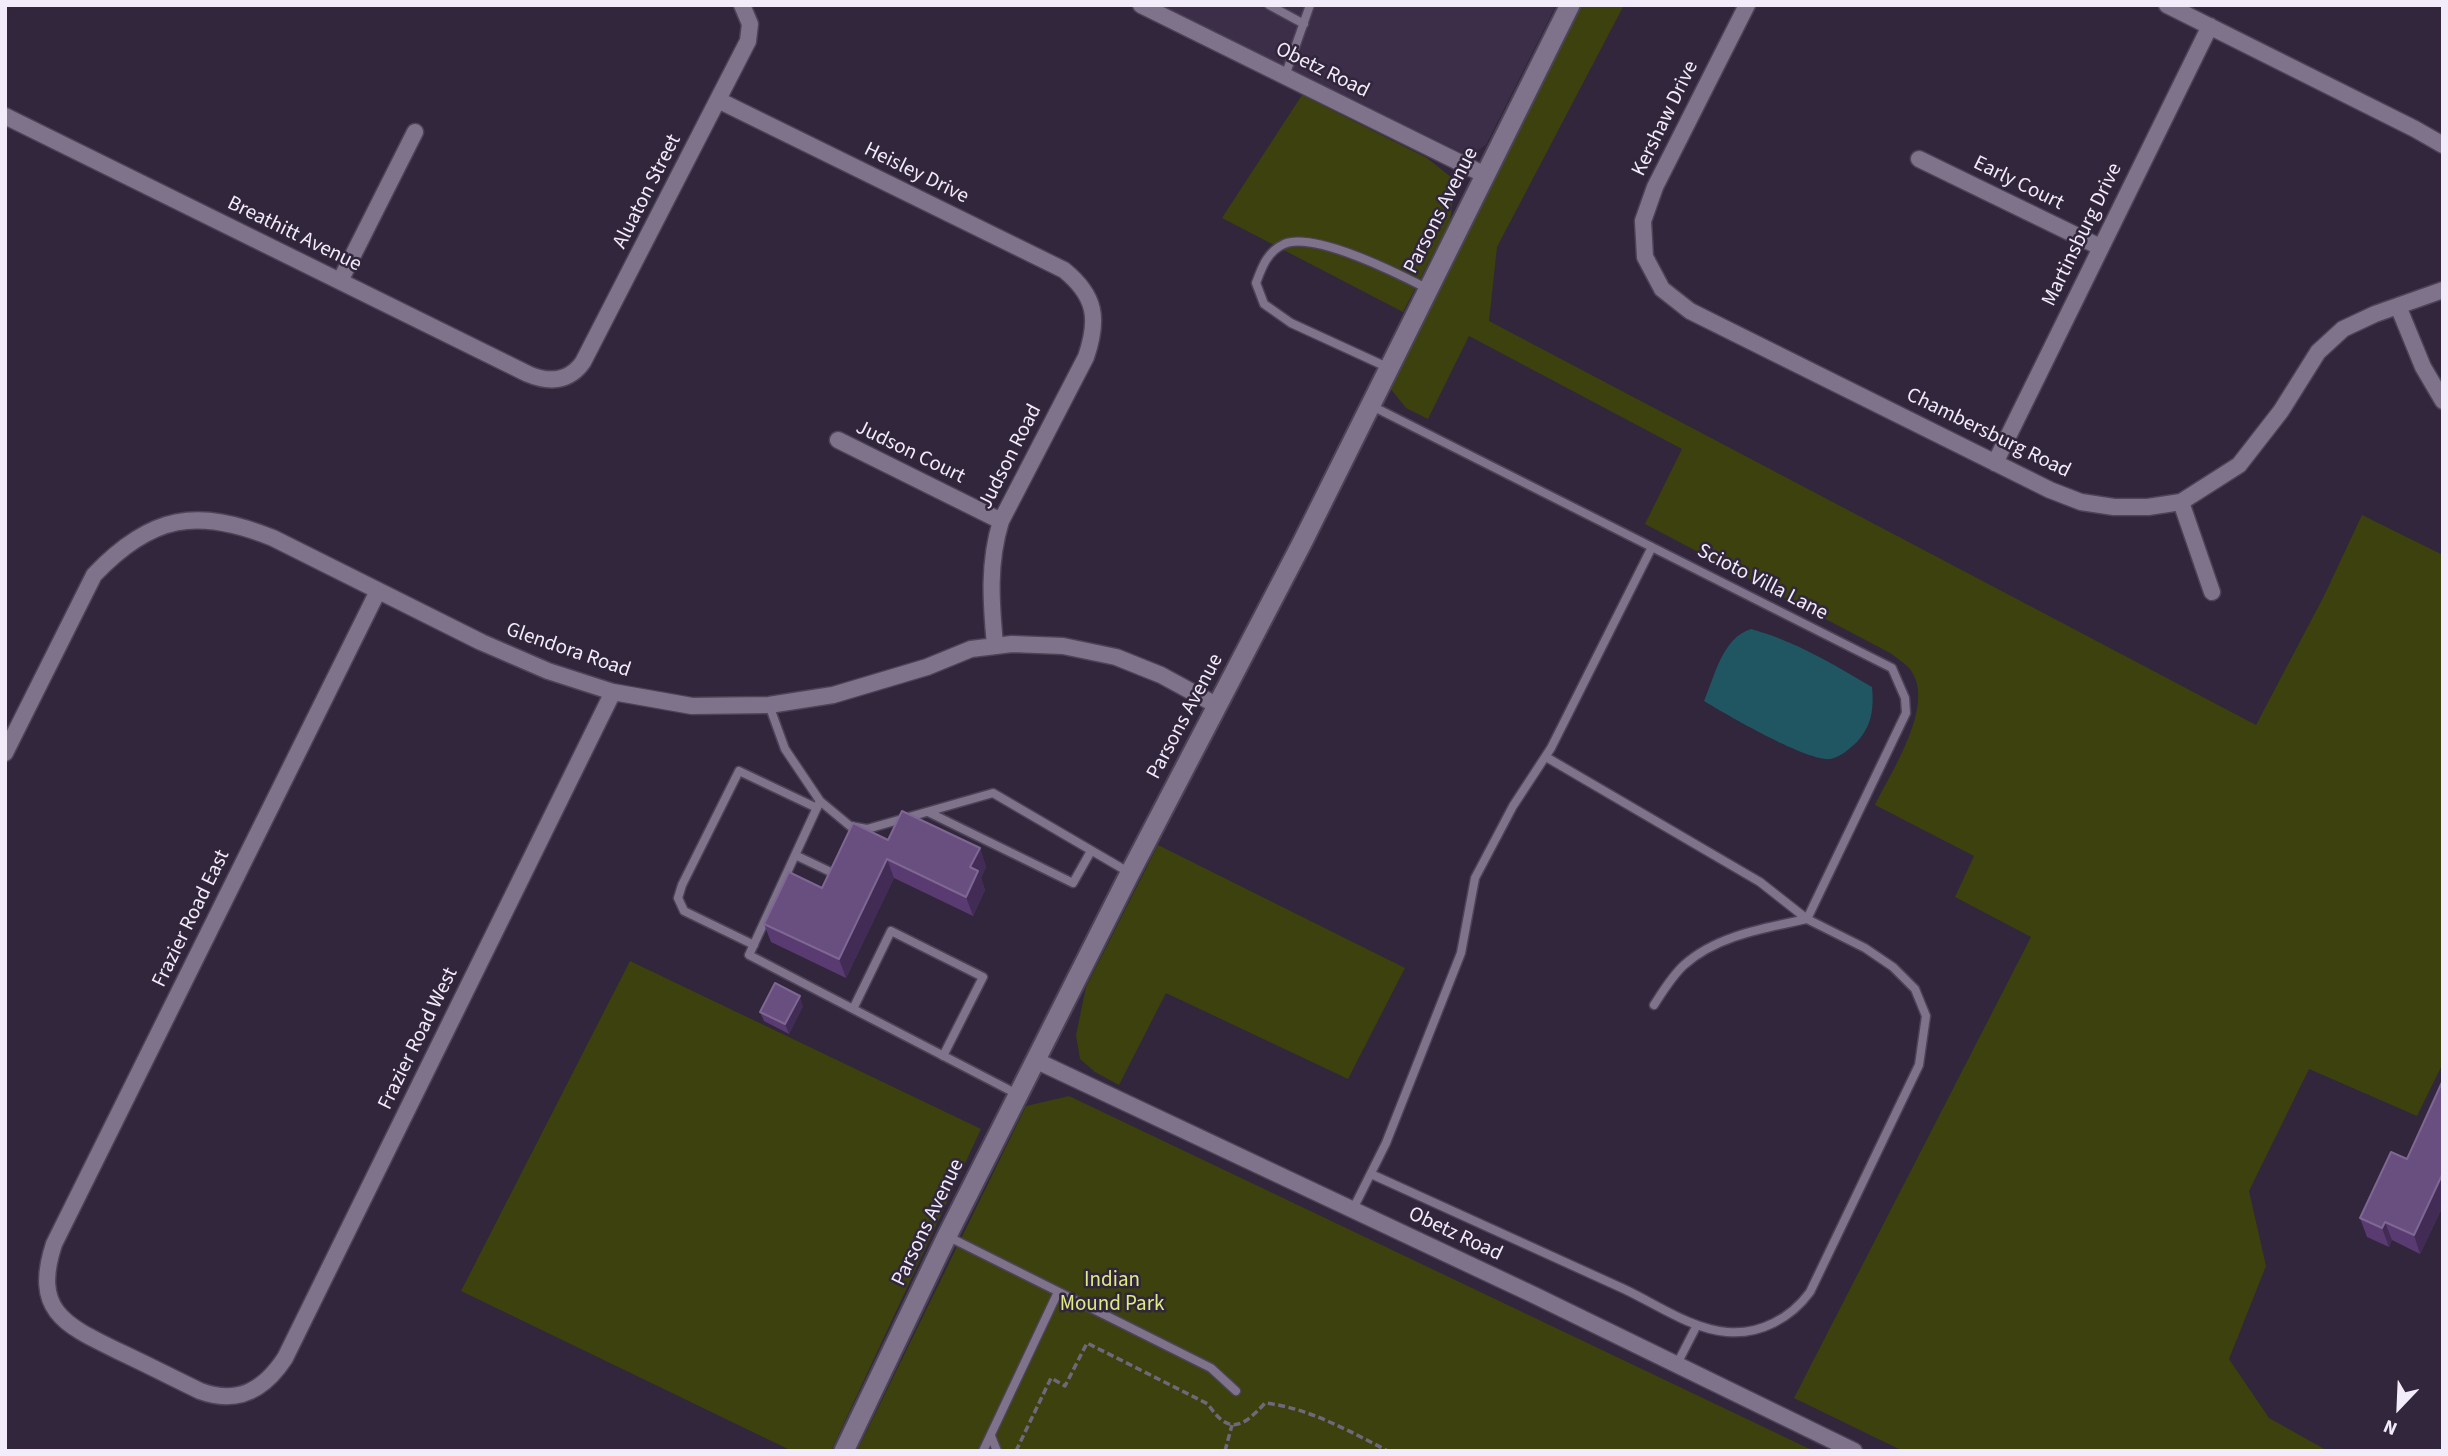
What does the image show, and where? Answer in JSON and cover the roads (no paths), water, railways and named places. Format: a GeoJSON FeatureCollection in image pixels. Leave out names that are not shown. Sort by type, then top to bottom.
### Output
{"type":"FeatureCollection","features":[{"type":"Feature","properties":{"kind":"street","name":"Obetz Road"},"geometry":{"type":"LineString","coordinates":[[1141,5],[1485,175]]}},
{"type":"Feature","properties":{"kind":"street","name":"Parsons Avenue"},"geometry":{"type":"LineString","coordinates":[[844,1451],[947,1236],[1371,405],[1570,5]]}},
{"type":"Feature","properties":{"kind":"street","name":"Kershaw Drive"},"geometry":{"type":"LineString","coordinates":[[1645,257],[1643,221],[1655,187],[1747,5]]}},
{"type":"Feature","properties":{"kind":"street"},"geometry":{"type":"LineString","coordinates":[[2167,5],[2443,145]]}},
{"type":"Feature","properties":{"kind":"street","name":"Aluaton Street"},"geometry":{"type":"LineString","coordinates":[[566,377],[579,369],[587,355],[748,41],[751,29],[745,11]]}},
{"type":"Feature","properties":{"kind":"street","name":"Martinsburg Drive"},"geometry":{"type":"LineString","coordinates":[[1995,463],[2210,26]]}},
{"type":"Feature","properties":{"kind":"street","name":"Heisley Drive"},"geometry":{"type":"LineString","coordinates":[[718,100],[1064,270],[1079,282],[1088,296]]}},
{"type":"Feature","properties":{"kind":"street","name":"Breathitt Avenue"},"geometry":{"type":"LineString","coordinates":[[5,116],[528,374],[547,380],[566,377]]}},
{"type":"Feature","properties":{"kind":"street"},"geometry":{"type":"LineString","coordinates":[[340,281],[415,132]]}},
{"type":"Feature","properties":{"kind":"street","name":"Early Court"},"geometry":{"type":"LineString","coordinates":[[1919,159],[2100,247]]}},
{"type":"Feature","properties":{"kind":"street","name":"Chambersburg Road"},"geometry":{"type":"LineString","coordinates":[[1645,257],[1662,289],[1690,311],[2050,490],[2081,502],[2115,507],[2148,507],[2181,502],[2239,465],[2281,411],[2318,352],[2343,329],[2443,290]]}},
{"type":"Feature","properties":{"kind":"street","name":"Judson Road"},"geometry":{"type":"LineString","coordinates":[[995,645],[990,579],[994,544],[1001,521],[1086,356],[1093,337],[1094,315],[1088,296]]}},
{"type":"Feature","properties":{"kind":"street"},"geometry":{"type":"LineString","coordinates":[[2398,306],[2423,368],[2443,401]]}},
{"type":"Feature","properties":{"kind":"street","name":"Judson Court"},"geometry":{"type":"LineString","coordinates":[[838,440],[1001,521]]}},
{"type":"Feature","properties":{"kind":"street"},"geometry":{"type":"LineString","coordinates":[[2181,502],[2212,592]]}},
{"type":"Feature","properties":{"kind":"street","name":"Glendora Road"},"geometry":{"type":"LineString","coordinates":[[5,752],[94,575],[115,553],[136,537],[163,526],[191,520],[219,521],[246,527],[273,538],[526,661],[613,692],[692,706],[769,705],[833,695],[927,667],[971,649],[995,645],[1063,646],[1116,657],[1161,675],[1218,706]]}},
{"type":"Feature","properties":{"kind":"street","name":"Frazier Road East"},"geometry":{"type":"LineString","coordinates":[[248,1392],[224,1397],[200,1391],[78,1331],[67,1324],[52,1304],[46,1280],[47,1266],[66,1219],[378,591]]}},
{"type":"Feature","properties":{"kind":"street","name":"Frazier Road West"},"geometry":{"type":"LineString","coordinates":[[248,1392],[270,1379],[285,1358],[613,692]]}},
{"type":"Feature","properties":{"kind":"street","name":"Obetz Road"},"geometry":{"type":"LineString","coordinates":[[1037,1061],[1534,1295],[1854,1451]]}},
{"type":"Feature","properties":{"kind":"lane"},"geometry":{"type":"LineString","coordinates":[[1269,5],[1304,24]]}},
{"type":"Feature","properties":{"kind":"lane"},"geometry":{"type":"LineString","coordinates":[[1284,76],[1310,5]]}},
{"type":"Feature","properties":{"kind":"lane"},"geometry":{"type":"LineString","coordinates":[[1389,368],[1291,323],[1264,304],[1256,283],[1266,258],[1285,243],[1318,244],[1368,260],[1428,289]]}},
{"type":"Feature","properties":{"kind":"lane","name":"Scioto Villa Lane"},"geometry":{"type":"LineString","coordinates":[[1371,405],[1892,668],[1906,698],[1906,713],[1807,919]]}},
{"type":"Feature","properties":{"kind":"lane"},"geometry":{"type":"LineString","coordinates":[[1352,1211],[1386,1143],[1461,953],[1475,878],[1513,806],[1546,757],[1651,547]]}},
{"type":"Feature","properties":{"kind":"lane"},"geometry":{"type":"LineString","coordinates":[[769,705],[785,749],[819,805]]}},
{"type":"Feature","properties":{"kind":"lane"},"geometry":{"type":"LineString","coordinates":[[1371,1174],[1697,1325],[1728,1332],[1760,1328],[1783,1319],[1801,1304],[1810,1292],[1919,1065],[1926,1016],[1915,989],[1893,967],[1865,948],[1807,919],[1760,882],[1546,757]]}},
{"type":"Feature","properties":{"kind":"lane"},"geometry":{"type":"LineString","coordinates":[[754,945],[684,911],[678,898],[739,771],[819,805],[850,826],[867,829],[993,793],[1130,873]]}},
{"type":"Feature","properties":{"kind":"lane"},"geometry":{"type":"LineString","coordinates":[[819,805],[749,955],[1019,1095]]}},
{"type":"Feature","properties":{"kind":"lane"},"geometry":{"type":"LineString","coordinates":[[928,812],[1073,883],[1091,851]]}},
{"type":"Feature","properties":{"kind":"lane"},"geometry":{"type":"LineString","coordinates":[[795,855],[837,876]]}},
{"type":"Feature","properties":{"kind":"lane"},"geometry":{"type":"LineString","coordinates":[[1654,1005],[1685,965],[1706,950],[1758,930],[1807,919]]}},
{"type":"Feature","properties":{"kind":"lane"},"geometry":{"type":"LineString","coordinates":[[853,1009],[891,931],[983,977],[943,1056]]}},
{"type":"Feature","properties":{"kind":"lane"},"geometry":{"type":"LineString","coordinates":[[947,1236],[1212,1368],[1236,1391]]}},
{"type":"Feature","properties":{"kind":"lane"},"geometry":{"type":"LineString","coordinates":[[984,1451],[1058,1292]]}},
{"type":"Feature","properties":{"kind":"lane"},"geometry":{"type":"LineString","coordinates":[[1677,1364],[1697,1325]]}},
{"type":"Feature","properties":{"kind":"lane"},"geometry":{"type":"LineString","coordinates":[[991,1436],[997,1451]]}},
{"type":"Feature","properties":{"kind":"park label","name":"Indian Mound Park"},"geometry":{"type":"Point","coordinates":[1112,1293]}}]}
